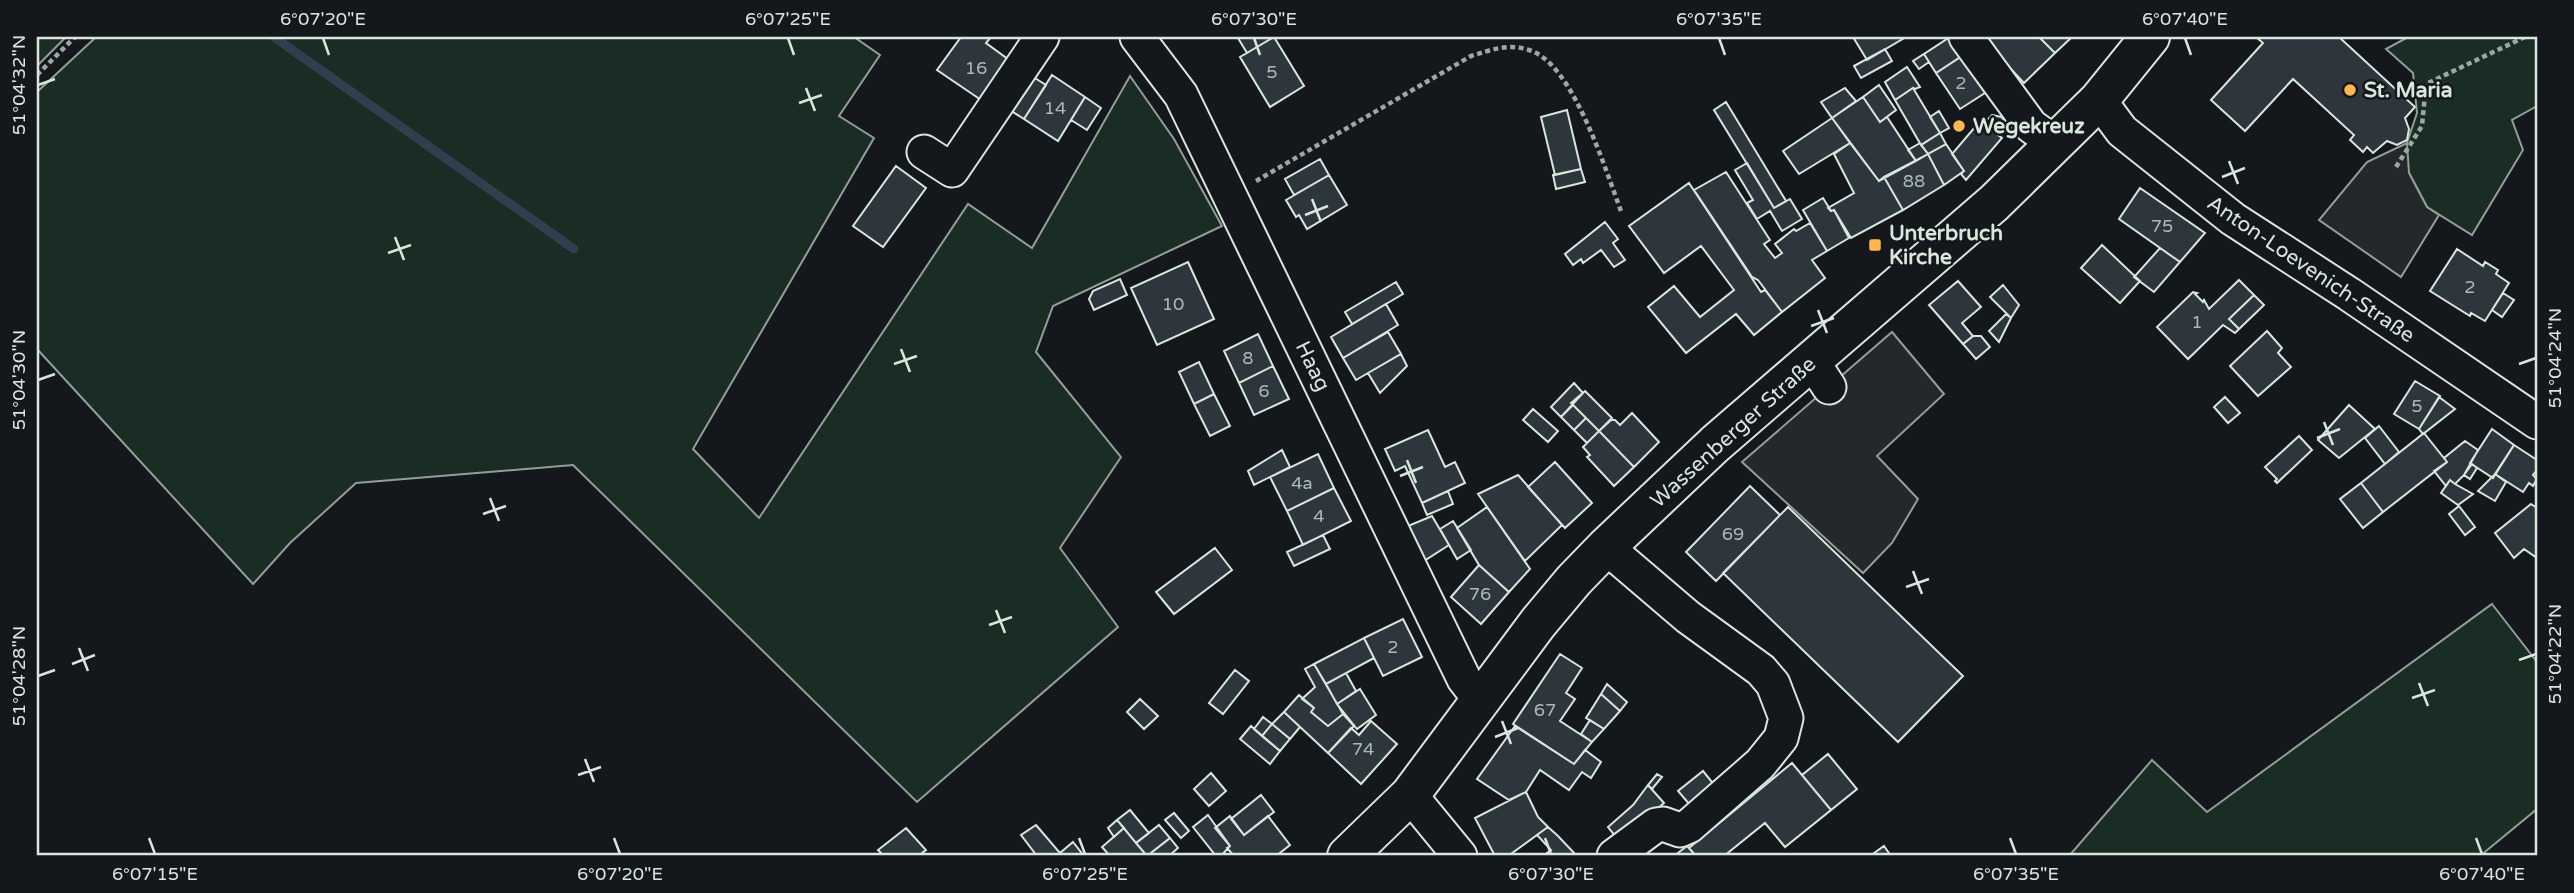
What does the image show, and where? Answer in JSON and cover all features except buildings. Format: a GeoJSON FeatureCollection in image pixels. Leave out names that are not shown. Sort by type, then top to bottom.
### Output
{"type":"FeatureCollection","features":[{"type":"Feature","properties":{"kind":"main road","name":"Wassenberger Straße"},"geometry":{"type":"LineString","coordinates":[[1347,856],[1410,794],[1538,623],[1606,547],[1715,444],[1820,374],[2056,144],[2099,100],[2150,37]]}},
{"type":"Feature","properties":{"kind":"street"},"geometry":{"type":"LineString","coordinates":[[924,152],[952,170],[1042,37]]}},
{"type":"Feature","properties":{"kind":"street","name":"Haag"},"geometry":{"type":"LineString","coordinates":[[1137,37],[1181,94],[1464,679],[1481,701]]}},
{"type":"Feature","properties":{"kind":"street"},"geometry":{"type":"LineString","coordinates":[[1966,37],[2031,126],[2056,144]]}},
{"type":"Feature","properties":{"kind":"street","name":"Anton-Loevenich-Straße"},"geometry":{"type":"LineString","coordinates":[[2099,100],[2122,131],[2233,219],[2537,422]]}},
{"type":"Feature","properties":{"kind":"street"},"geometry":{"type":"LineString","coordinates":[[1606,547],[1688,617],[1760,670],[1773,684],[1786,718],[1780,738],[1760,764],[1689,826],[1680,830],[1663,824],[1656,825],[1614,856]]}},
{"type":"Feature","properties":{"kind":"street"},"geometry":{"type":"LineString","coordinates":[[1410,794],[1460,856]]}},
{"type":"Feature","properties":{"kind":"path"},"geometry":{"type":"LineString","coordinates":[[37,75],[75,37]]}},
{"type":"Feature","properties":{"kind":"path"},"geometry":{"type":"LineString","coordinates":[[2396,167],[2422,125],[2426,84],[2525,37]]}},
{"type":"Feature","properties":{"kind":"path"},"geometry":{"type":"LineString","coordinates":[[1231,195],[1471,56],[1503,46],[1531,50],[1556,69],[1576,97],[1621,211]]}},
{"type":"Feature","properties":{"kind":"green space"},"geometry":{"type":"Polygon","coordinates":[[[37,37],[66,37],[37,66],[37,37]]]}},
{"type":"Feature","properties":{"kind":"green space"},"geometry":{"type":"Polygon","coordinates":[[[96,37],[854,37],[880,55],[839,116],[874,138],[693,449],[759,518],[968,204],[1032,248],[1130,76],[1174,139],[1222,226],[1053,306],[1036,352],[1121,457],[1060,548],[1118,627],[917,802],[573,465],[356,483],[290,543],[253,584],[37,349],[37,92],[96,37]]]}},
{"type":"Feature","properties":{"kind":"green space"},"geometry":{"type":"Polygon","coordinates":[[[2408,37],[2537,37],[2537,106],[2512,120],[2523,150],[2472,235],[2427,207],[2407,169],[2407,143],[2417,113],[2413,73],[2386,49],[2408,37]]]}},
{"type":"Feature","properties":{"kind":"green space"},"geometry":{"type":"Polygon","coordinates":[[[2492,604],[2537,662],[2537,809],[2480,856],[2069,856],[2152,760],[2207,812],[2492,604]]]}},
{"type":"Feature","properties":{"kind":"shaded area"},"geometry":{"type":"Polygon","coordinates":[[[2407,143],[2409,173],[2427,207],[2439,215],[2401,277],[2319,220],[2367,162],[2407,143]]]}},
{"type":"Feature","properties":{"kind":"shaded area"},"geometry":{"type":"Polygon","coordinates":[[[1892,332],[1944,394],[1877,456],[1918,499],[1892,543],[1863,573],[1742,462],[1892,332]]]}},
{"type":"Feature","properties":{"kind":"waterway"},"geometry":{"type":"LineString","coordinates":[[274,37],[574,249]]}},
{"type":"Feature","properties":{"kind":"place","name":"St. Maria"},"geometry":{"type":"Point","coordinates":[2350,90]}},
{"type":"Feature","properties":{"kind":"place","name":"Wegekreuz"},"geometry":{"type":"Point","coordinates":[1959,126]}},
{"type":"Feature","properties":{"kind":"place","name":"Unterbruch Kirche"},"geometry":{"type":"Point","coordinates":[1875,245]}}]}
